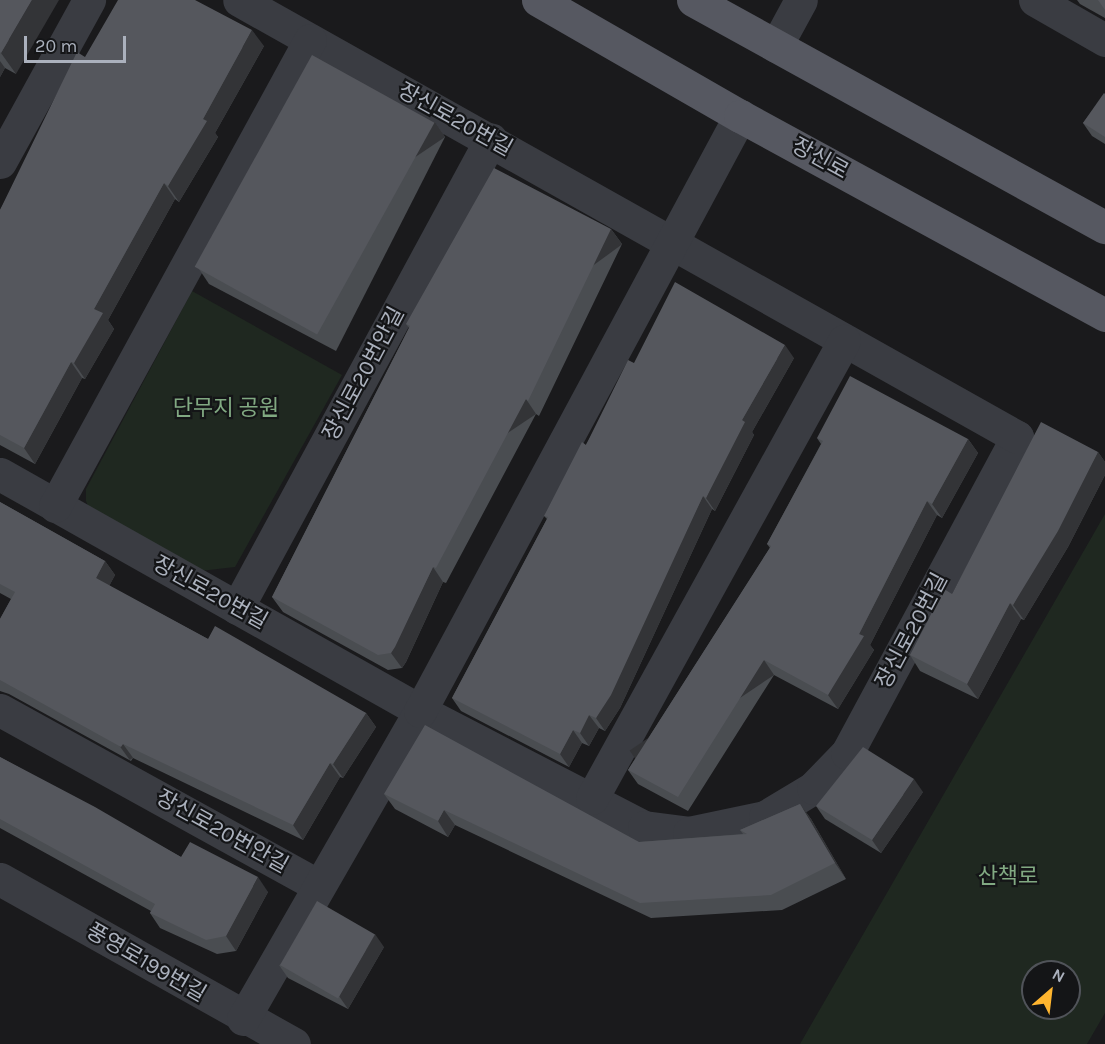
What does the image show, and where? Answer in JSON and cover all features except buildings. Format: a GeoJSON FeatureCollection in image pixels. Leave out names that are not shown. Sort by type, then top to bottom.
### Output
{"type":"FeatureCollection","features":[{"type":"Feature","properties":{"kind":"main road","name":"장신로"},"geometry":{"type":"LineString","coordinates":[[538,0],[740,116],[1105,315]]}},
{"type":"Feature","properties":{"kind":"main road"},"geometry":{"type":"LineString","coordinates":[[693,0],[1105,228]]}},
{"type":"Feature","properties":{"kind":"street"},"geometry":{"type":"LineString","coordinates":[[0,162],[89,0]]}},
{"type":"Feature","properties":{"kind":"street","name":"장신로20번길"},"geometry":{"type":"LineString","coordinates":[[0,474],[420,711],[592,798],[645,828],[689,833],[720,829],[765,817],[813,788],[847,753],[1017,437],[491,139],[239,0]]}},
{"type":"Feature","properties":{"kind":"street"},"geometry":{"type":"LineString","coordinates":[[776,46],[801,0]]}},
{"type":"Feature","properties":{"kind":"street"},"geometry":{"type":"LineString","coordinates":[[1035,0],[1105,40]]}},
{"type":"Feature","properties":{"kind":"street"},"geometry":{"type":"LineString","coordinates":[[55,506],[310,40]]}},
{"type":"Feature","properties":{"kind":"street"},"geometry":{"type":"LineString","coordinates":[[243,1019],[420,711],[670,242],[740,116]]}},
{"type":"Feature","properties":{"kind":"street","name":"장신로20번안길"},"geometry":{"type":"LineString","coordinates":[[237,608],[491,139]]}},
{"type":"Feature","properties":{"kind":"street"},"geometry":{"type":"LineString","coordinates":[[592,798],[844,341]]}},
{"type":"Feature","properties":{"kind":"street","name":"장신로20번안길"},"geometry":{"type":"LineString","coordinates":[[0,710],[319,886]]}},
{"type":"Feature","properties":{"kind":"street","name":"풍영로199번길"},"geometry":{"type":"LineString","coordinates":[[0,879],[243,1019],[294,1044]]}},
{"type":"Feature","properties":{"kind":"green space","name":"단무지 공원"},"geometry":{"type":"Polygon","coordinates":[[[192,291],[342,375],[235,567],[200,571],[91,513],[86,501],[86,489],[192,291]]]}},
{"type":"Feature","properties":{"kind":"green space","name":"산책로"},"geometry":{"type":"Polygon","coordinates":[[[1105,514],[1105,1013],[1087,1044],[800,1044],[1105,514]]]}}]}
